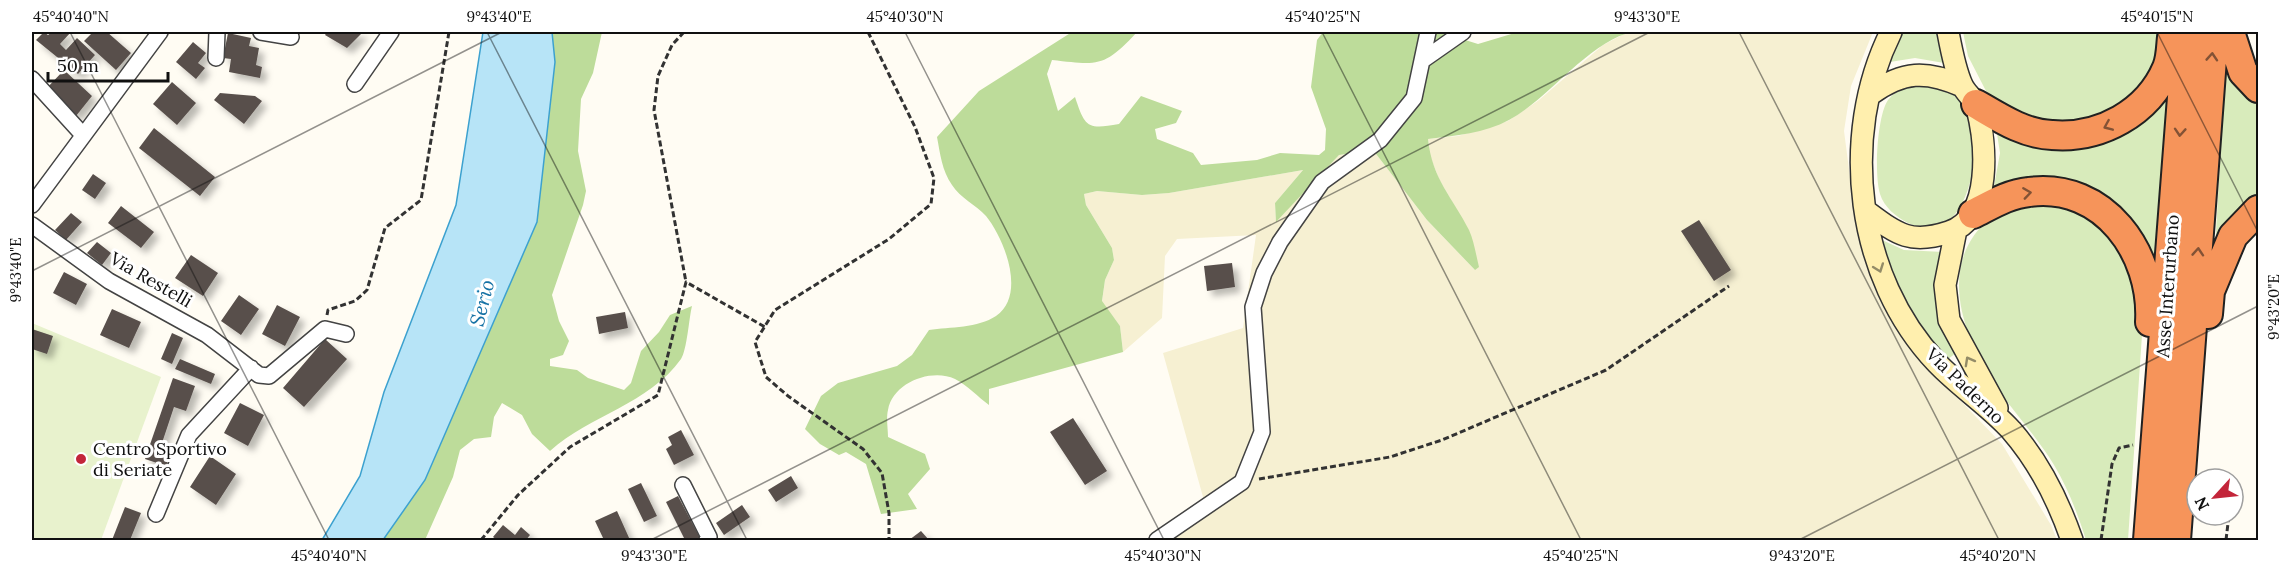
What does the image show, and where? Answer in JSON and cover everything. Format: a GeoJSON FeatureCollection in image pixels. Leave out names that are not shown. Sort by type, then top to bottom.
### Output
{"type":"FeatureCollection","features":[{"type":"Feature","properties":{"kind":"highway"},"geometry":{"type":"LineString","coordinates":[[1969,95],[2027,130],[2051,135],[2082,135],[2111,126],[2133,111],[2154,92],[2168,66],[2173,32]]}},
{"type":"Feature","properties":{"kind":"highway","name":"Asse Interurbano"},"geometry":{"type":"LineString","coordinates":[[2148,540],[2187,32]]}},
{"type":"Feature","properties":{"kind":"highway","name":"Asse Interurbano"},"geometry":{"type":"LineString","coordinates":[[2176,540],[2214,32]]}},
{"type":"Feature","properties":{"kind":"highway"},"geometry":{"type":"LineString","coordinates":[[2230,32],[2243,72],[2259,88]]}},
{"type":"Feature","properties":{"kind":"highway"},"geometry":{"type":"LineString","coordinates":[[1964,222],[2008,196],[2050,191],[2077,197],[2096,205],[2127,236],[2143,267],[2151,298],[2141,477],[2151,496]]}},
{"type":"Feature","properties":{"kind":"highway"},"geometry":{"type":"LineString","coordinates":[[2188,540],[2210,291],[2233,236],[2259,210]]}},
{"type":"Feature","properties":{"kind":"street"},"geometry":{"type":"LineString","coordinates":[[216,58],[217,32]]}},
{"type":"Feature","properties":{"kind":"street"},"geometry":{"type":"LineString","coordinates":[[261,32],[291,37]]}},
{"type":"Feature","properties":{"kind":"street"},"geometry":{"type":"LineString","coordinates":[[355,84],[392,32]]}},
{"type":"Feature","properties":{"kind":"street"},"geometry":{"type":"LineString","coordinates":[[1157,540],[1242,482],[1262,432],[1253,307],[1264,273],[1280,242],[1322,182],[1380,140],[1414,98],[1428,32]]}},
{"type":"Feature","properties":{"kind":"street"},"geometry":{"type":"LineString","coordinates":[[1423,60],[1463,32]]}},
{"type":"Feature","properties":{"kind":"street","name":"Via Paderno"},"geometry":{"type":"LineString","coordinates":[[1891,32],[1884,45],[1863,136],[1866,211],[1874,253],[1886,287],[1910,328],[1937,362],[2010,429]]}},
{"type":"Feature","properties":{"kind":"street","name":"Via Paderno"},"geometry":{"type":"LineString","coordinates":[[1948,32],[1984,140],[1983,166],[1945,285],[1949,320],[1974,370],[2010,429],[2037,462],[2064,516],[2072,540]]}},
{"type":"Feature","properties":{"kind":"street"},"geometry":{"type":"LineString","coordinates":[[32,205],[155,34]]}},
{"type":"Feature","properties":{"kind":"street"},"geometry":{"type":"LineString","coordinates":[[1871,94],[1900,76],[1931,75],[1969,95]]}},
{"type":"Feature","properties":{"kind":"street"},"geometry":{"type":"LineString","coordinates":[[32,79],[83,135]]}},
{"type":"Feature","properties":{"kind":"street"},"geometry":{"type":"LineString","coordinates":[[1866,211],[1908,238],[1934,237],[1964,222]]}},
{"type":"Feature","properties":{"kind":"street","name":"Via Restelli"},"geometry":{"type":"LineString","coordinates":[[32,225],[110,280],[207,335],[251,368]]}},
{"type":"Feature","properties":{"kind":"street"},"geometry":{"type":"LineString","coordinates":[[156,514],[189,435],[251,368],[259,375],[269,376],[325,329],[346,334]]}},
{"type":"Feature","properties":{"kind":"street"},"geometry":{"type":"LineString","coordinates":[[683,485],[709,537],[707,540]]}},
{"type":"Feature","properties":{"kind":"path"},"geometry":{"type":"LineString","coordinates":[[325,329],[328,310],[355,301],[367,290],[385,228],[421,200],[449,32]]}},
{"type":"Feature","properties":{"kind":"path"},"geometry":{"type":"LineString","coordinates":[[481,540],[518,495],[570,447],[658,395],[686,282],[654,110],[658,76],[672,45],[684,32]]}},
{"type":"Feature","properties":{"kind":"path"},"geometry":{"type":"LineString","coordinates":[[868,32],[915,127],[934,178],[931,204],[889,238],[775,310],[755,342],[766,377],[788,396],[863,449],[882,472],[889,513],[889,540]]}},
{"type":"Feature","properties":{"kind":"path"},"geometry":{"type":"LineString","coordinates":[[686,282],[765,327]]}},
{"type":"Feature","properties":{"kind":"path"},"geometry":{"type":"LineString","coordinates":[[1242,482],[1390,457],[1442,440],[1606,370],[1729,286]]}},
{"type":"Feature","properties":{"kind":"path"},"geometry":{"type":"LineString","coordinates":[[2101,540],[2112,464],[2119,448],[2133,445]]}},
{"type":"Feature","properties":{"kind":"shaded area"},"geometry":{"type":"Polygon","coordinates":[[[1628,32],[1873,32],[1851,86],[1844,131],[1856,223],[1874,280],[1902,334],[1953,393],[2002,444],[2051,525],[2057,540],[1170,540],[1208,515],[1163,353],[1243,328],[1256,235],[1177,239],[1165,256],[1162,318],[1123,352],[1120,326],[1102,302],[1105,280],[1114,260],[1112,248],[1086,205],[1084,194],[1097,191],[1142,195],[1169,193],[1303,170],[1275,203],[1276,221],[1339,155],[1373,150],[1427,220],[1475,270],[1469,231],[1439,179],[1430,156],[1428,139],[1458,136],[1508,121],[1539,100],[1603,45],[1628,32]]]}},
{"type":"Feature","properties":{"kind":"green space"},"geometry":{"type":"Polygon","coordinates":[[[552,32],[602,32],[593,73],[581,99],[578,151],[586,191],[552,295],[559,321],[569,341],[563,355],[550,359],[550,366],[577,370],[588,378],[624,390],[631,383],[641,351],[659,332],[670,315],[692,306],[683,355],[668,374],[653,387],[583,428],[550,451],[532,434],[522,415],[502,403],[494,417],[491,437],[474,439],[460,450],[453,477],[425,540],[383,540],[425,480],[537,222],[555,62],[552,32]]]}},
{"type":"Feature","properties":{"kind":"green space"},"geometry":{"type":"Polygon","coordinates":[[[1072,32],[1137,32],[1116,52],[1099,61],[1080,63],[1052,60],[1047,74],[1058,111],[1075,97],[1085,120],[1089,124],[1100,127],[1119,124],[1141,96],[1182,111],[1176,123],[1155,129],[1157,139],[1193,153],[1201,165],[1257,160],[1280,153],[1319,155],[1325,150],[1326,129],[1311,87],[1317,40],[1323,32],[1445,32],[1478,44],[1518,32],[1633,32],[1617,37],[1601,46],[1539,99],[1509,120],[1480,131],[1428,139],[1434,166],[1471,234],[1479,267],[1475,270],[1427,220],[1373,150],[1339,155],[1276,222],[1275,203],[1303,170],[1169,193],[1142,195],[1097,191],[1084,194],[1086,205],[1112,248],[1114,260],[1105,280],[1102,301],[1120,326],[1123,352],[989,389],[989,405],[955,379],[946,376],[925,377],[905,385],[891,400],[887,420],[888,437],[925,454],[930,469],[908,494],[917,509],[881,514],[866,464],[846,452],[839,455],[820,444],[805,429],[821,396],[838,383],[897,366],[912,355],[929,330],[981,323],[996,316],[1005,307],[1010,295],[1011,281],[1000,238],[986,216],[955,190],[946,174],[937,137],[979,91],[1072,32]]]}},
{"type":"Feature","properties":{"kind":"green space"},"geometry":{"type":"Polygon","coordinates":[[[1901,32],[1945,32],[1948,60],[1944,63],[1915,58],[1890,62],[1901,32]]]}},
{"type":"Feature","properties":{"kind":"green space"},"geometry":{"type":"Polygon","coordinates":[[[1963,32],[2170,32],[2148,86],[2100,119],[2048,125],[2011,112],[1986,91],[1968,56],[1963,32]]]}},
{"type":"Feature","properties":{"kind":"green space"},"geometry":{"type":"Polygon","coordinates":[[[2226,57],[2258,100],[2258,195],[2228,227],[2215,249],[2226,57]]]}},
{"type":"Feature","properties":{"kind":"green space"},"geometry":{"type":"Polygon","coordinates":[[[1924,82],[1951,88],[1964,99],[1975,148],[1971,179],[1960,208],[1950,219],[1939,226],[1925,228],[1904,221],[1891,211],[1880,194],[1877,174],[1879,132],[1888,100],[1900,90],[1924,82]]]}},
{"type":"Feature","properties":{"kind":"green space"},"geometry":{"type":"Polygon","coordinates":[[[2175,88],[2156,266],[2127,214],[2105,194],[2092,187],[2069,182],[1993,192],[2000,153],[1995,121],[2052,141],[2175,88]]]}},
{"type":"Feature","properties":{"kind":"green space"},"geometry":{"type":"Polygon","coordinates":[[[2041,199],[2099,213],[2145,291],[2128,540],[2086,540],[2059,474],[2047,454],[1992,380],[1971,339],[1963,317],[1960,274],[1965,253],[1976,233],[1998,213],[2041,199]]]}},
{"type":"Feature","properties":{"kind":"green space"},"geometry":{"type":"Polygon","coordinates":[[[1882,240],[1904,250],[1943,252],[1956,353],[1948,359],[1906,304],[1891,273],[1882,240]]]}},
{"type":"Feature","properties":{"kind":"green space","name":"Centro Sportivo di Seriate"},"geometry":{"type":"Polygon","coordinates":[[[32,323],[161,377],[101,540],[32,540],[32,323]]]}},
{"type":"Feature","properties":{"kind":"water","name":"Serio"},"geometry":{"type":"Polygon","coordinates":[[[483,32],[552,32],[555,62],[537,222],[425,480],[383,540],[322,540],[360,476],[384,392],[456,205],[483,32]]]}},
{"type":"Feature","properties":{"kind":"building"},"geometry":{"type":"Polygon","coordinates":[[[44,32],[48,35],[52,32],[71,32],[60,44],[66,50],[77,38],[95,55],[78,74],[36,40],[44,32]]]}},
{"type":"Feature","properties":{"kind":"building"},"geometry":{"type":"Polygon","coordinates":[[[93,32],[107,32],[131,53],[116,70],[84,41],[93,32]]]}},
{"type":"Feature","properties":{"kind":"building"},"geometry":{"type":"Polygon","coordinates":[[[327,32],[363,32],[347,48],[325,35],[327,32]]]}},
{"type":"Feature","properties":{"kind":"building"},"geometry":{"type":"Polygon","coordinates":[[[228,33],[251,38],[249,46],[259,48],[256,65],[262,67],[260,78],[229,72],[231,59],[223,58],[228,33]]]}},
{"type":"Feature","properties":{"kind":"building"},"geometry":{"type":"Polygon","coordinates":[[[193,42],[206,53],[198,63],[205,68],[196,79],[176,62],[193,42]]]}},
{"type":"Feature","properties":{"kind":"building"},"geometry":{"type":"Polygon","coordinates":[[[64,70],[92,96],[76,116],[45,90],[64,70]]]}},
{"type":"Feature","properties":{"kind":"building"},"geometry":{"type":"Polygon","coordinates":[[[172,82],[196,103],[177,125],[153,104],[172,82]]]}},
{"type":"Feature","properties":{"kind":"building"},"geometry":{"type":"Polygon","coordinates":[[[220,93],[255,96],[262,101],[244,124],[214,100],[220,93]]]}},
{"type":"Feature","properties":{"kind":"building"},"geometry":{"type":"Polygon","coordinates":[[[154,128],[215,177],[200,196],[139,148],[154,128]]]}},
{"type":"Feature","properties":{"kind":"building"},"geometry":{"type":"Polygon","coordinates":[[[93,174],[106,183],[95,199],[82,190],[93,174]]]}},
{"type":"Feature","properties":{"kind":"building"},"geometry":{"type":"Polygon","coordinates":[[[121,206],[154,232],[141,248],[108,223],[121,206]]]}},
{"type":"Feature","properties":{"kind":"building"},"geometry":{"type":"Polygon","coordinates":[[[71,213],[82,222],[66,240],[55,230],[71,213]]]}},
{"type":"Feature","properties":{"kind":"building"},"geometry":{"type":"Polygon","coordinates":[[[1699,220],[1731,270],[1714,281],[1681,231],[1699,220]]]}},
{"type":"Feature","properties":{"kind":"building"},"geometry":{"type":"Polygon","coordinates":[[[97,242],[111,253],[102,265],[87,253],[97,242]]]}},
{"type":"Feature","properties":{"kind":"building"},"geometry":{"type":"Polygon","coordinates":[[[191,255],[218,273],[203,296],[175,278],[191,255]]]}},
{"type":"Feature","properties":{"kind":"building"},"geometry":{"type":"Polygon","coordinates":[[[1232,263],[1235,287],[1207,291],[1204,266],[1232,263]]]}},
{"type":"Feature","properties":{"kind":"building"},"geometry":{"type":"Polygon","coordinates":[[[64,272],[87,284],[76,305],[53,293],[64,272]]]}},
{"type":"Feature","properties":{"kind":"building"},"geometry":{"type":"Polygon","coordinates":[[[239,295],[259,309],[241,335],[221,321],[239,295]]]}},
{"type":"Feature","properties":{"kind":"building"},"geometry":{"type":"Polygon","coordinates":[[[277,305],[300,317],[285,346],[262,334],[277,305]]]}},
{"type":"Feature","properties":{"kind":"building"},"geometry":{"type":"Polygon","coordinates":[[[112,309],[141,322],[129,348],[100,335],[112,309]]]}},
{"type":"Feature","properties":{"kind":"building"},"geometry":{"type":"Polygon","coordinates":[[[625,312],[628,328],[599,334],[596,317],[625,312]]]}},
{"type":"Feature","properties":{"kind":"building"},"geometry":{"type":"Polygon","coordinates":[[[32,329],[53,336],[47,354],[32,349],[32,329]]]}},
{"type":"Feature","properties":{"kind":"building"},"geometry":{"type":"Polygon","coordinates":[[[172,333],[183,338],[172,364],[161,359],[172,333]]]}},
{"type":"Feature","properties":{"kind":"building"},"geometry":{"type":"Polygon","coordinates":[[[325,339],[347,359],[304,407],[283,388],[325,339]]]}},
{"type":"Feature","properties":{"kind":"building"},"geometry":{"type":"Polygon","coordinates":[[[180,359],[215,374],[211,384],[175,369],[180,359]]]}},
{"type":"Feature","properties":{"kind":"building"},"geometry":{"type":"Polygon","coordinates":[[[173,378],[195,386],[186,411],[174,407],[162,443],[173,446],[166,466],[145,459],[173,378]]]}},
{"type":"Feature","properties":{"kind":"building"},"geometry":{"type":"Polygon","coordinates":[[[240,403],[264,415],[248,446],[224,433],[240,403]]]}},
{"type":"Feature","properties":{"kind":"building"},"geometry":{"type":"Polygon","coordinates":[[[1073,418],[1107,471],[1085,485],[1050,432],[1073,418]]]}},
{"type":"Feature","properties":{"kind":"building"},"geometry":{"type":"Polygon","coordinates":[[[681,430],[694,455],[674,465],[666,449],[672,445],[668,437],[681,430]]]}},
{"type":"Feature","properties":{"kind":"building"},"geometry":{"type":"Polygon","coordinates":[[[210,456],[236,474],[216,505],[190,487],[210,456]]]}},
{"type":"Feature","properties":{"kind":"building"},"geometry":{"type":"Polygon","coordinates":[[[791,476],[798,488],[776,502],[768,490],[791,476]]]}},
{"type":"Feature","properties":{"kind":"building"},"geometry":{"type":"Polygon","coordinates":[[[641,483],[657,516],[644,522],[628,489],[641,483]]]}},
{"type":"Feature","properties":{"kind":"building"},"geometry":{"type":"Polygon","coordinates":[[[678,496],[701,540],[685,540],[666,502],[678,496]]]}},
{"type":"Feature","properties":{"kind":"building"},"geometry":{"type":"Polygon","coordinates":[[[742,505],[750,517],[724,535],[716,523],[742,505]]]}},
{"type":"Feature","properties":{"kind":"building"},"geometry":{"type":"Polygon","coordinates":[[[125,507],[141,513],[130,540],[112,540],[125,507]]]}},
{"type":"Feature","properties":{"kind":"building"},"geometry":{"type":"Polygon","coordinates":[[[617,511],[630,540],[604,540],[595,521],[617,511]]]}},
{"type":"Feature","properties":{"kind":"building"},"geometry":{"type":"Polygon","coordinates":[[[503,525],[515,535],[521,527],[530,535],[526,540],[497,540],[493,537],[503,525]]]}},
{"type":"Feature","properties":{"kind":"building"},"geometry":{"type":"Polygon","coordinates":[[[921,531],[929,540],[909,540],[921,531]]]}},
{"type":"Feature","properties":{"kind":"place","name":"Centro Sportivo di Seriate"},"geometry":{"type":"Point","coordinates":[81,459]}}]}
